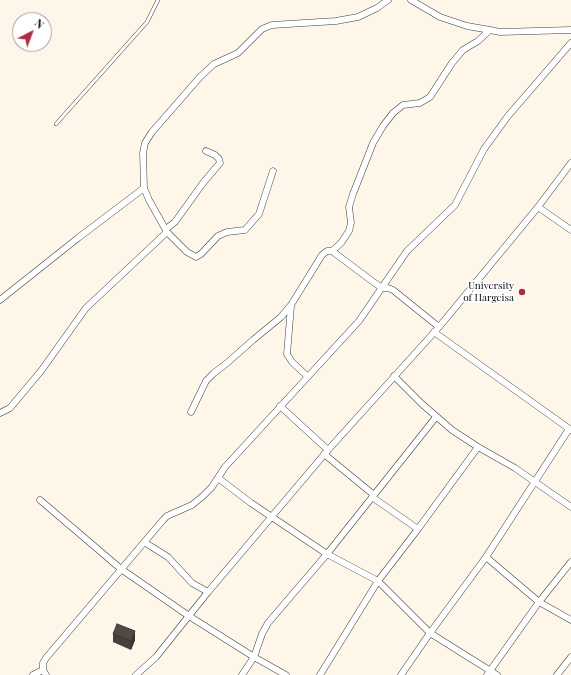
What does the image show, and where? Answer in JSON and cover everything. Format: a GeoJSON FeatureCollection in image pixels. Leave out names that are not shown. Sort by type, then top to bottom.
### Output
{"type":"FeatureCollection","features":[{"type":"Feature","properties":{"kind":"street"},"geometry":{"type":"LineString","coordinates":[[274,171],[260,214],[245,230],[226,232],[218,236],[201,254],[196,257],[187,252],[166,231],[149,200],[144,188],[143,153],[145,143],[152,132],[200,77],[214,64],[238,53],[266,26],[336,21],[358,17],[377,8],[388,0]]}},
{"type":"Feature","properties":{"kind":"street"},"geometry":{"type":"LineString","coordinates":[[412,0],[440,17],[467,26],[500,32],[571,30]]}},
{"type":"Feature","properties":{"kind":"street"},"geometry":{"type":"LineString","coordinates":[[190,412],[206,381],[281,317],[291,305],[322,255],[327,251],[332,251],[341,243],[349,231],[351,223],[350,207],[373,143],[393,112],[403,105],[420,102],[430,97],[452,63],[463,50],[490,30]]}},
{"type":"Feature","properties":{"kind":"street"},"geometry":{"type":"LineString","coordinates":[[33,675],[45,673],[43,663],[46,658],[163,520],[167,516],[192,505],[212,487],[225,467],[359,321],[413,245],[455,205],[484,149],[508,116],[571,43]]}},
{"type":"Feature","properties":{"kind":"street"},"geometry":{"type":"LineString","coordinates":[[0,413],[10,408],[41,371],[86,308],[175,222],[220,163],[219,159],[215,155],[206,151]]}},
{"type":"Feature","properties":{"kind":"street"},"geometry":{"type":"LineString","coordinates":[[136,675],[156,657],[270,517],[326,452],[436,330],[538,207],[571,163]]}},
{"type":"Feature","properties":{"kind":"street"},"geometry":{"type":"LineString","coordinates":[[0,300],[72,242],[144,188]]}},
{"type":"Feature","properties":{"kind":"street"},"geometry":{"type":"LineString","coordinates":[[538,207],[571,230]]}},
{"type":"Feature","properties":{"kind":"street"},"geometry":{"type":"LineString","coordinates":[[332,251],[382,288],[393,290],[436,330],[570,429],[486,557],[401,675]]}},
{"type":"Feature","properties":{"kind":"street"},"geometry":{"type":"LineString","coordinates":[[291,305],[287,354],[292,362],[308,376]]}},
{"type":"Feature","properties":{"kind":"street"},"geometry":{"type":"LineString","coordinates":[[394,376],[436,417],[452,430],[515,468],[571,507]]}},
{"type":"Feature","properties":{"kind":"street"},"geometry":{"type":"LineString","coordinates":[[280,406],[373,496],[418,529]]}},
{"type":"Feature","properties":{"kind":"street"},"geometry":{"type":"LineString","coordinates":[[242,675],[254,657],[262,634],[268,623],[327,554],[436,417]]}},
{"type":"Feature","properties":{"kind":"street"},"geometry":{"type":"LineString","coordinates":[[320,675],[378,581],[478,447]]}},
{"type":"Feature","properties":{"kind":"street"},"geometry":{"type":"LineString","coordinates":[[218,478],[270,517],[327,554],[378,581],[430,633],[488,673],[496,675]]}},
{"type":"Feature","properties":{"kind":"street"},"geometry":{"type":"LineString","coordinates":[[40,500],[121,569],[189,616],[254,657],[286,675]]}},
{"type":"Feature","properties":{"kind":"street"},"geometry":{"type":"LineString","coordinates":[[144,542],[168,557],[192,583],[208,592]]}},
{"type":"Feature","properties":{"kind":"street"},"geometry":{"type":"LineString","coordinates":[[486,557],[538,602],[571,620]]}},
{"type":"Feature","properties":{"kind":"street"},"geometry":{"type":"LineString","coordinates":[[488,673],[538,602],[571,562]]}},
{"type":"Feature","properties":{"kind":"street"},"geometry":{"type":"LineString","coordinates":[[557,675],[571,658]]}},
{"type":"Feature","properties":{"kind":"street"},"geometry":{"type":"LineString","coordinates":[[565,665],[571,670]]}},
{"type":"Feature","properties":{"kind":"lane"},"geometry":{"type":"LineString","coordinates":[[56,124],[147,22],[158,0]]}},
{"type":"Feature","properties":{"kind":"building"},"geometry":{"type":"Polygon","coordinates":[[[117,624],[135,631],[131,641],[113,634],[117,624]]]}},
{"type":"Feature","properties":{"kind":"place","name":"University of Hargeisa"},"geometry":{"type":"Point","coordinates":[522,292]}}]}
